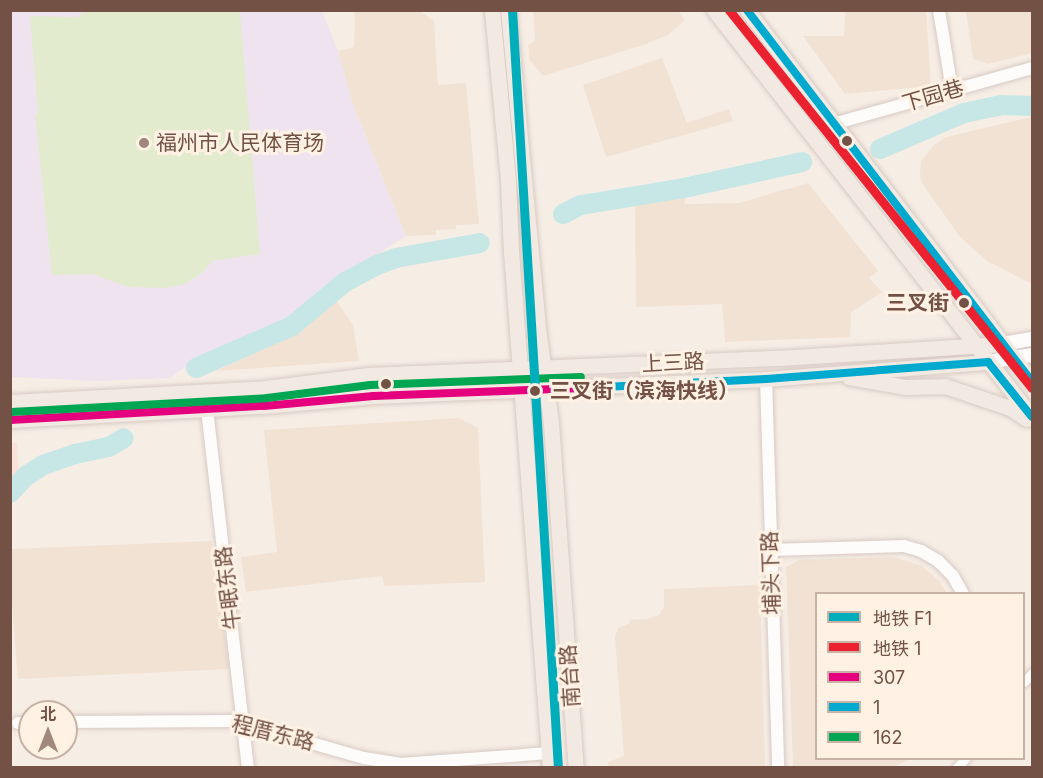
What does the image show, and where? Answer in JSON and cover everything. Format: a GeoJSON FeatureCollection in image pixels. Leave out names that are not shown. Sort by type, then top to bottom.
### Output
{"type":"FeatureCollection","features":[{"type":"Feature","properties":{"kind":"main road","name":"南台路"},"geometry":{"type":"LineString","coordinates":[[492,10],[508,180],[521,390],[550,760]]}},
{"type":"Feature","properties":{"kind":"main road","name":"南台路"},"geometry":{"type":"LineString","coordinates":[[508,10],[546,389],[576,768]]}},
{"type":"Feature","properties":{"kind":"main road"},"geometry":{"type":"LineString","coordinates":[[714,10],[1032,417]]}},
{"type":"Feature","properties":{"kind":"main road"},"geometry":{"type":"LineString","coordinates":[[747,10],[1032,382]]}},
{"type":"Feature","properties":{"kind":"main road"},"geometry":{"type":"LineString","coordinates":[[1003,344],[1032,339]]}},
{"type":"Feature","properties":{"kind":"main road","name":"上三路"},"geometry":{"type":"LineString","coordinates":[[10,402],[266,388],[369,375],[1003,344]]}},
{"type":"Feature","properties":{"kind":"main road"},"geometry":{"type":"LineString","coordinates":[[988,362],[1032,355]]}},
{"type":"Feature","properties":{"kind":"main road","name":"上三路"},"geometry":{"type":"LineString","coordinates":[[10,420],[207,409],[374,396],[766,379],[988,362]]}},
{"type":"Feature","properties":{"kind":"main road"},"geometry":{"type":"LineString","coordinates":[[831,373],[880,384],[952,387],[1010,408],[1032,424]]}},
{"type":"Feature","properties":{"kind":"street"},"geometry":{"type":"LineString","coordinates":[[939,10],[952,90]]}},
{"type":"Feature","properties":{"kind":"street","name":"下园巷"},"geometry":{"type":"LineString","coordinates":[[833,124],[1032,68]]}},
{"type":"Feature","properties":{"kind":"street","name":"埔头下路"},"geometry":{"type":"LineString","coordinates":[[766,379],[778,768]]}},
{"type":"Feature","properties":{"kind":"street","name":"牛眠东路"},"geometry":{"type":"LineString","coordinates":[[207,409],[248,768]]}},
{"type":"Feature","properties":{"kind":"street"},"geometry":{"type":"LineString","coordinates":[[771,550],[904,546],[921,551],[938,561],[952,576],[962,592]]}},
{"type":"Feature","properties":{"kind":"street","name":"程厝东路"},"geometry":{"type":"LineString","coordinates":[[78,723],[214,720],[244,723],[364,758],[400,764],[550,760]]}},
{"type":"Feature","properties":{"kind":"shaded area"},"geometry":{"type":"Polygon","coordinates":[[[11,11],[322,11],[338,51],[351,99],[406,236],[343,276],[287,324],[200,356],[170,378],[99,381],[11,377],[11,11]]]}},
{"type":"Feature","properties":{"kind":"shaded area"},"geometry":{"type":"Polygon","coordinates":[[[355,11],[420,11],[434,21],[438,85],[466,83],[479,224],[456,225],[456,229],[436,230],[436,235],[406,236],[351,99],[338,51],[354,47],[355,11]]]}},
{"type":"Feature","properties":{"kind":"shaded area"},"geometry":{"type":"Polygon","coordinates":[[[533,11],[678,11],[685,20],[668,35],[643,45],[543,76],[529,59],[528,45],[535,41],[533,11]]]}},
{"type":"Feature","properties":{"kind":"shaded area"},"geometry":{"type":"Polygon","coordinates":[[[845,11],[926,11],[931,86],[845,94],[803,36],[844,36],[845,11]]]}},
{"type":"Feature","properties":{"kind":"shaded area"},"geometry":{"type":"Polygon","coordinates":[[[966,11],[1032,11],[1032,53],[988,64],[973,59],[966,11]]]}},
{"type":"Feature","properties":{"kind":"shaded area"},"geometry":{"type":"Polygon","coordinates":[[[662,58],[687,123],[729,109],[733,121],[606,157],[583,85],[662,58]]]}},
{"type":"Feature","properties":{"kind":"shaded area"},"geometry":{"type":"Polygon","coordinates":[[[1032,117],[1032,284],[987,261],[960,237],[922,183],[920,175],[921,161],[934,145],[946,137],[1032,117]]]}},
{"type":"Feature","properties":{"kind":"shaded area"},"geometry":{"type":"Polygon","coordinates":[[[808,183],[878,271],[869,278],[882,292],[851,312],[850,337],[725,342],[722,304],[636,307],[635,197],[684,188],[685,204],[739,203],[808,183]]]}},
{"type":"Feature","properties":{"kind":"shaded area"},"geometry":{"type":"Polygon","coordinates":[[[335,299],[353,325],[359,361],[216,371],[294,334],[335,299]]]}},
{"type":"Feature","properties":{"kind":"shaded area"},"geometry":{"type":"Polygon","coordinates":[[[458,418],[478,428],[485,582],[384,586],[382,576],[246,592],[241,557],[277,552],[264,430],[458,418]]]}},
{"type":"Feature","properties":{"kind":"shaded area"},"geometry":{"type":"Polygon","coordinates":[[[11,443],[17,443],[18,471],[11,480],[11,443]]]}},
{"type":"Feature","properties":{"kind":"shaded area"},"geometry":{"type":"Polygon","coordinates":[[[212,541],[229,669],[18,679],[11,593],[11,549],[212,541]]]}},
{"type":"Feature","properties":{"kind":"shaded area"},"geometry":{"type":"Polygon","coordinates":[[[894,557],[922,566],[938,580],[946,592],[815,592],[815,760],[909,760],[894,767],[793,767],[786,567],[799,560],[894,557]]]}},
{"type":"Feature","properties":{"kind":"shaded area"},"geometry":{"type":"Polygon","coordinates":[[[760,585],[765,767],[609,767],[608,762],[624,756],[615,637],[618,628],[630,623],[630,620],[648,619],[659,615],[664,607],[664,589],[760,585]]]}},
{"type":"Feature","properties":{"kind":"green space","name":"福州市人民体育场"},"geometry":{"type":"Polygon","coordinates":[[[86,11],[240,11],[260,254],[212,261],[201,274],[185,284],[167,288],[128,287],[92,274],[52,275],[35,115],[38,114],[30,16],[77,17],[86,11]]]}},
{"type":"Feature","properties":{"kind":"waterway"},"geometry":{"type":"LineString","coordinates":[[880,149],[964,113],[1001,105],[1032,106]]}},
{"type":"Feature","properties":{"kind":"waterway"},"geometry":{"type":"LineString","coordinates":[[563,214],[581,205],[684,188],[802,162]]}},
{"type":"Feature","properties":{"kind":"waterway"},"geometry":{"type":"LineString","coordinates":[[196,368],[292,326],[345,282],[377,265],[396,258],[480,243]]}},
{"type":"Feature","properties":{"kind":"waterway"},"geometry":{"type":"LineString","coordinates":[[10,493],[26,476],[43,465],[75,454],[109,447],[124,438]]}},
{"type":"Feature","properties":{"kind":"metro line","name":"F1"},"geometry":{"type":"LineString","coordinates":[[512,10],[558,768]]}},
{"type":"Feature","properties":{"kind":"metro line","name":"1"},"geometry":{"type":"LineString","coordinates":[[729,10],[1032,388]]}},
{"type":"Feature","properties":{"kind":"transit line","name":"1"},"geometry":{"type":"LineString","coordinates":[[747,10],[1030,379]]}},
{"type":"Feature","properties":{"kind":"transit line","name":"1"},"geometry":{"type":"LineString","coordinates":[[583,388],[766,379],[988,362],[1032,417]]}},
{"type":"Feature","properties":{"kind":"transit line","name":"162"},"geometry":{"type":"LineString","coordinates":[[11,412],[267,398],[370,385],[581,377]]}},
{"type":"Feature","properties":{"kind":"transit line","name":"307"},"geometry":{"type":"LineString","coordinates":[[10,420],[264,406],[374,396],[583,388]]}},
{"type":"Feature","properties":{"kind":"place","name":"福州市人民体育场"},"geometry":{"type":"Point","coordinates":[144,143]}},
{"type":"Feature","properties":{"kind":"place","name":"三叉街"},"geometry":{"type":"Point","coordinates":[964,303]}},
{"type":"Feature","properties":{"kind":"place","name":"三叉街（滨海快线）"},"geometry":{"type":"Point","coordinates":[535,391]}}]}
